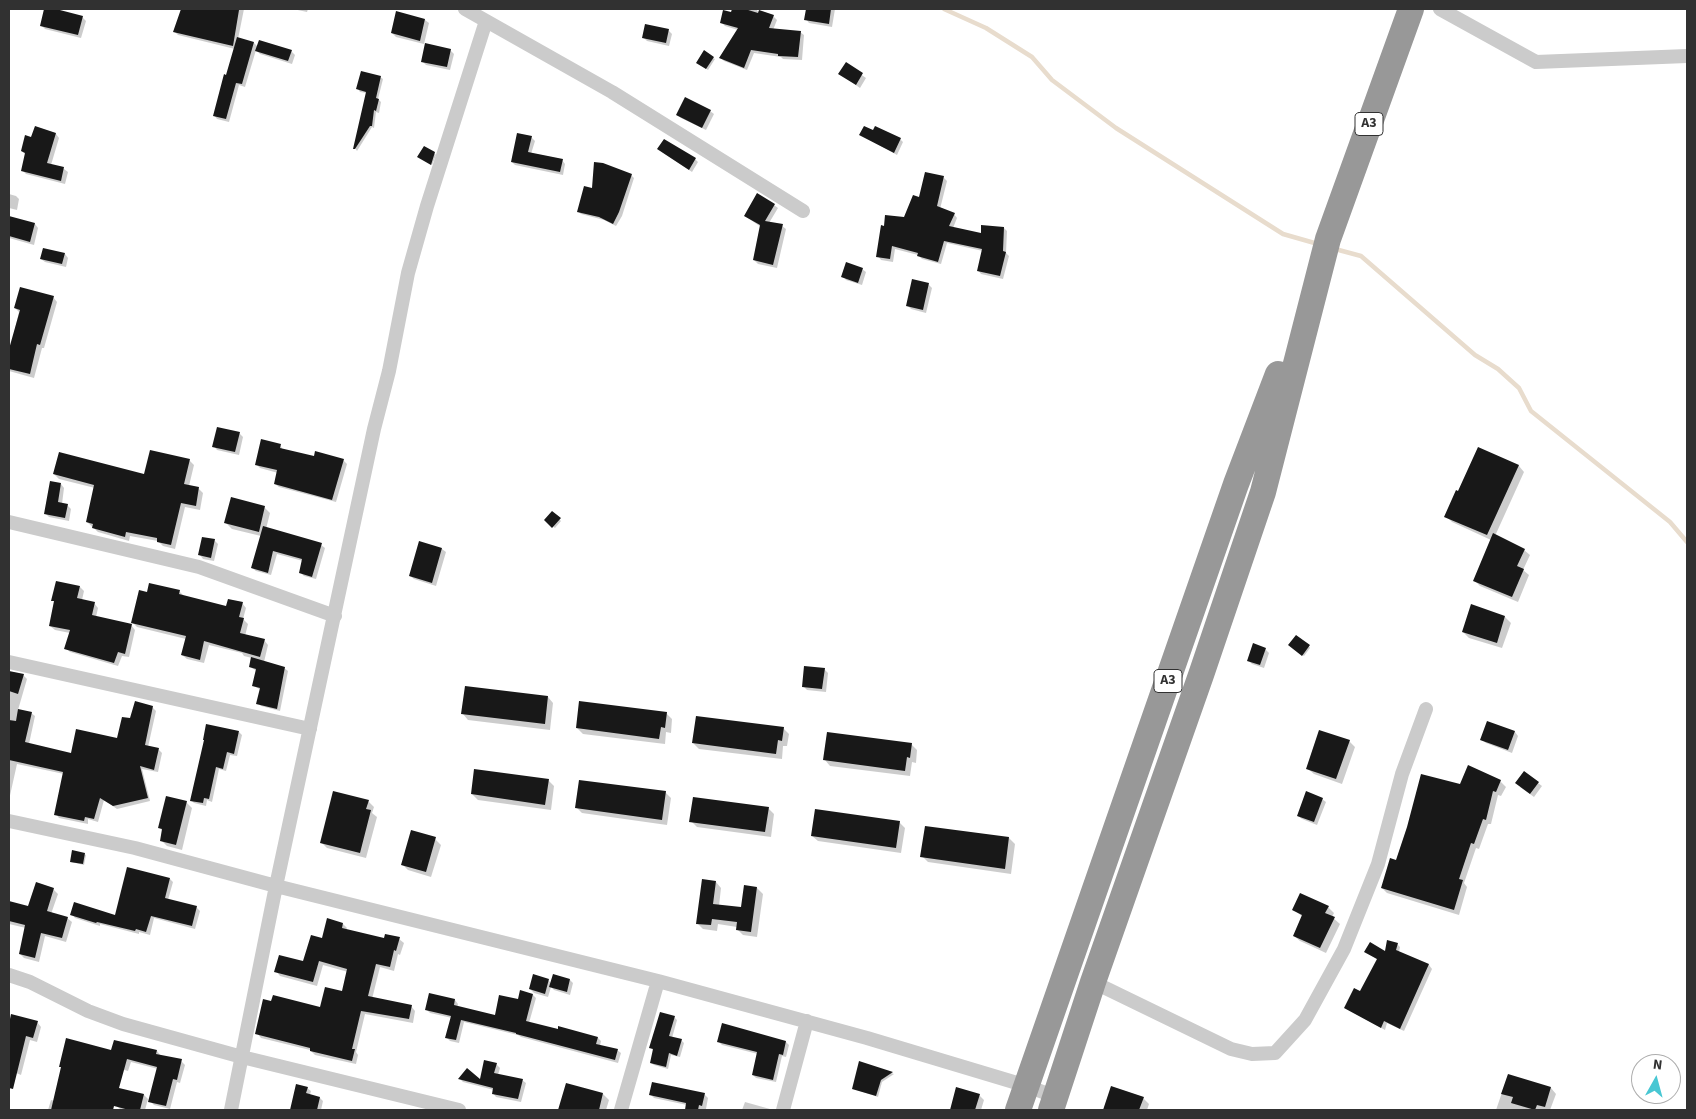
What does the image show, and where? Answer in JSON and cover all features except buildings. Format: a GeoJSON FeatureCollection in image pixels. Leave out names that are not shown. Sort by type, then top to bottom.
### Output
{"type":"FeatureCollection","features":[{"type":"Feature","properties":{"kind":"highway","name":"A3"},"geometry":{"type":"LineString","coordinates":[[1018,1110],[1236,484],[1326,247],[1411,9]]}},
{"type":"Feature","properties":{"kind":"highway","name":"A3"},"geometry":{"type":"LineString","coordinates":[[1054,1103],[1093,982],[1263,492],[1326,247]]}},
{"type":"Feature","properties":{"kind":"street"},"geometry":{"type":"LineString","coordinates":[[465,9],[612,92],[803,211]]}},
{"type":"Feature","properties":{"kind":"street"},"geometry":{"type":"LineString","coordinates":[[1440,9],[1536,62],[1687,56]]}},
{"type":"Feature","properties":{"kind":"street"},"geometry":{"type":"LineString","coordinates":[[230,1110],[276,886],[408,273],[427,206],[486,21]]}},
{"type":"Feature","properties":{"kind":"street"},"geometry":{"type":"LineString","coordinates":[[9,522],[199,567],[335,616]]}},
{"type":"Feature","properties":{"kind":"street"},"geometry":{"type":"LineString","coordinates":[[9,662],[310,729]]}},
{"type":"Feature","properties":{"kind":"street"},"geometry":{"type":"LineString","coordinates":[[1093,982],[1231,1049],[1252,1054],[1275,1053],[1305,1020],[1344,949],[1378,864],[1402,774],[1426,709]]}},
{"type":"Feature","properties":{"kind":"street"},"geometry":{"type":"LineString","coordinates":[[9,822],[136,848],[276,886],[658,981],[1027,1086],[1054,1103]]}},
{"type":"Feature","properties":{"kind":"street"},"geometry":{"type":"LineString","coordinates":[[9,975],[30,982],[88,1011],[123,1024],[242,1057],[454,1110]]}},
{"type":"Feature","properties":{"kind":"street"},"geometry":{"type":"LineString","coordinates":[[621,1110],[658,981]]}},
{"type":"Feature","properties":{"kind":"street"},"geometry":{"type":"LineString","coordinates":[[783,1110],[807,1022]]}},
{"type":"Feature","properties":{"kind":"waterway"},"geometry":{"type":"LineString","coordinates":[[944,9],[986,28],[1032,57],[1052,80],[1116,128],[1283,234],[1318,244]]}},
{"type":"Feature","properties":{"kind":"waterway"},"geometry":{"type":"LineString","coordinates":[[1335,249],[1361,256],[1475,355],[1498,369],[1519,388],[1531,411],[1670,522],[1687,542]]}}]}
